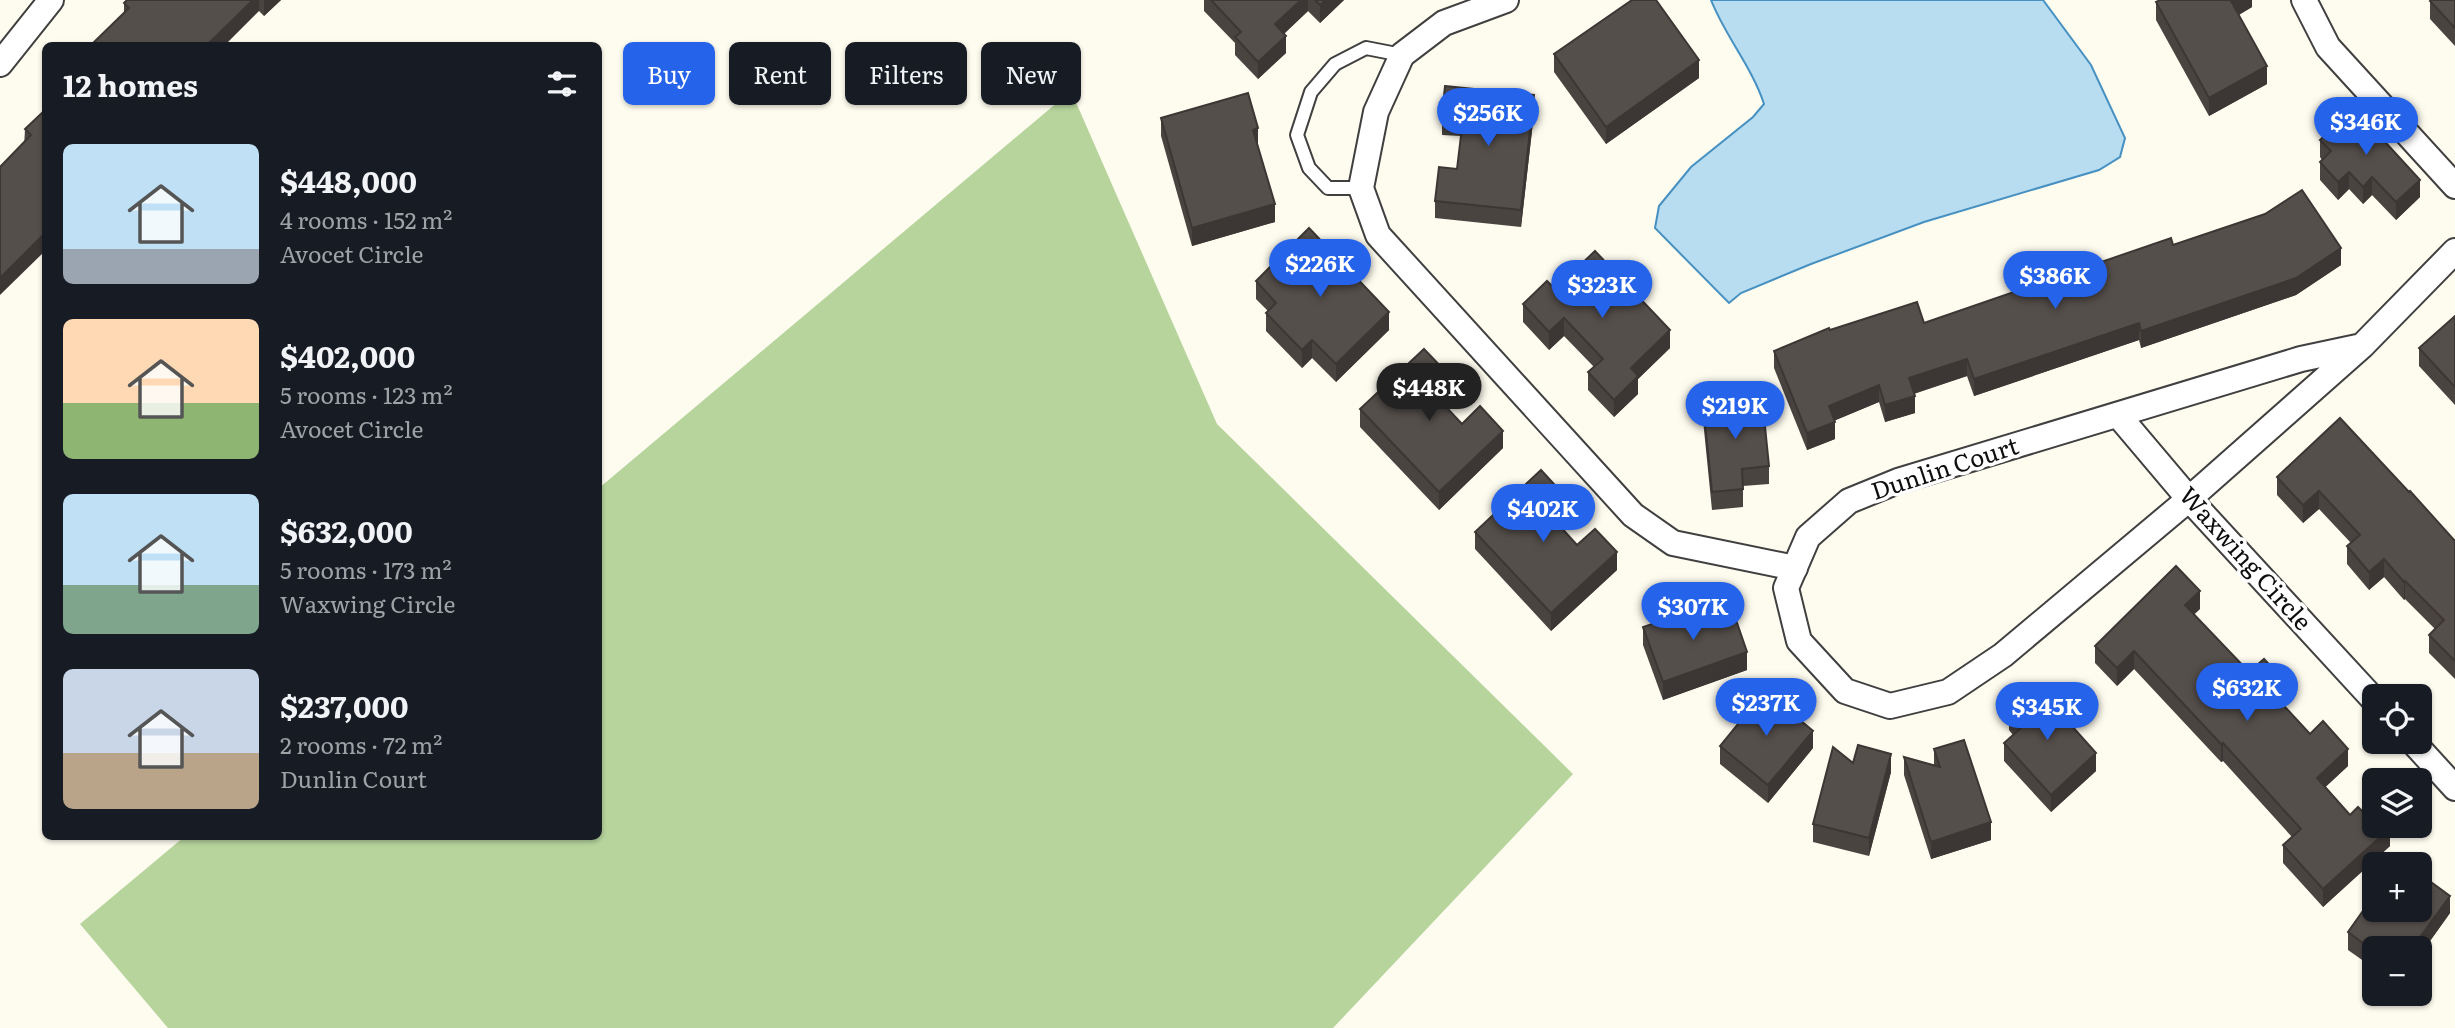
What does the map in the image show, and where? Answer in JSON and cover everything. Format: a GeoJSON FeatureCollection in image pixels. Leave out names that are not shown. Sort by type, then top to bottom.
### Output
{"type":"FeatureCollection","features":[{"type":"Feature","properties":{"kind":"street"},"geometry":{"type":"LineString","coordinates":[[0,64],[51,0]]}},
{"type":"Feature","properties":{"kind":"street"},"geometry":{"type":"LineString","coordinates":[[1506,0],[1444,23],[1402,55],[1376,112],[1361,188],[1378,234],[1633,515],[1673,543],[1795,568]]}},
{"type":"Feature","properties":{"kind":"street"},"geometry":{"type":"LineString","coordinates":[[2304,0],[2328,47],[2455,186]]}},
{"type":"Feature","properties":{"kind":"street","name":"Dunlin Court"},"geometry":{"type":"LineString","coordinates":[[2362,346],[2301,359],[1898,481],[1849,501],[1808,537],[1786,588],[1799,641],[1844,691],[1890,706],[1948,692],[2003,655],[2189,499],[2362,346],[2455,251]]}},
{"type":"Feature","properties":{"kind":"street","name":"Waxwing Circle"},"geometry":{"type":"LineString","coordinates":[[2119,415],[2189,499],[2362,687]]}},
{"type":"Feature","properties":{"kind":"street"},"geometry":{"type":"LineString","coordinates":[[2424,754],[2455,788]]}},
{"type":"Feature","properties":{"kind":"lane"},"geometry":{"type":"LineString","coordinates":[[1361,188],[1328,188],[1309,167],[1297,135],[1311,92],[1335,64],[1366,48],[1402,55]]}},
{"type":"Feature","properties":{"kind":"green space"},"geometry":{"type":"Polygon","coordinates":[[[1054,105],[1077,105],[1217,424],[1573,774],[1333,1028],[168,1028],[80,924],[180,840],[602,840],[602,485],[1054,105]]]}},
{"type":"Feature","properties":{"kind":"water"},"geometry":{"type":"Polygon","coordinates":[[[1711,0],[2043,0],[2091,65],[2125,138],[2120,157],[2099,170],[1924,222],[1811,264],[1741,293],[1729,303],[1655,228],[1659,206],[1691,167],[1753,117],[1764,104],[1753,77],[1711,0]]]}},
{"type":"Feature","properties":{"kind":"building"},"geometry":{"type":"Polygon","coordinates":[[[127,0],[253,0],[210,42],[94,42],[129,8],[124,3],[127,0]]]}},
{"type":"Feature","properties":{"kind":"building"},"geometry":{"type":"Polygon","coordinates":[[[1211,0],[1301,0],[1275,24],[1286,36],[1258,62],[1235,37],[1241,32],[1211,0]]]}},
{"type":"Feature","properties":{"kind":"building"},"geometry":{"type":"Polygon","coordinates":[[[1632,0],[1656,0],[1699,60],[1606,127],[1554,54],[1632,0]]]}},
{"type":"Feature","properties":{"kind":"building"},"geometry":{"type":"Polygon","coordinates":[[[2233,0],[2231,1],[2267,66],[2209,98],[2156,2],[2233,0]]]}},
{"type":"Feature","properties":{"kind":"building"},"geometry":{"type":"Polygon","coordinates":[[[2455,0],[2455,28],[2430,1],[2455,0]]]}},
{"type":"Feature","properties":{"kind":"building"},"geometry":{"type":"Polygon","coordinates":[[[1445,86],[1534,95],[1521,210],[1435,201],[1439,167],[1457,169],[1463,119],[1442,117],[1445,86]]]}},
{"type":"Feature","properties":{"kind":"building"},"geometry":{"type":"Polygon","coordinates":[[[1248,93],[1258,128],[1253,130],[1275,204],[1192,228],[1161,118],[1248,93]]]}},
{"type":"Feature","properties":{"kind":"building"},"geometry":{"type":"Polygon","coordinates":[[[2354,108],[2420,180],[2396,202],[2372,177],[2363,187],[2349,172],[2338,182],[2320,162],[2331,151],[2320,140],[2354,108]]]}},
{"type":"Feature","properties":{"kind":"building"},"geometry":{"type":"Polygon","coordinates":[[[42,113],[42,236],[0,278],[0,167],[31,135],[25,129],[42,113]]]}},
{"type":"Feature","properties":{"kind":"building"},"geometry":{"type":"Polygon","coordinates":[[[2302,190],[2341,248],[2296,278],[2141,331],[2139,323],[1974,379],[1967,359],[1909,378],[1915,396],[1885,405],[1879,385],[1829,406],[1835,422],[1807,433],[1774,351],[1829,328],[1830,330],[1917,302],[1924,323],[2171,238],[2173,245],[2265,214],[2302,190]]]}},
{"type":"Feature","properties":{"kind":"building"},"geometry":{"type":"Polygon","coordinates":[[[1309,228],[1389,312],[1336,364],[1312,340],[1302,350],[1266,313],[1276,303],[1256,281],[1309,228]]]}},
{"type":"Feature","properties":{"kind":"building"},"geometry":{"type":"Polygon","coordinates":[[[1595,251],[1670,330],[1631,368],[1638,376],[1614,400],[1588,372],[1603,359],[1564,318],[1549,332],[1523,304],[1547,281],[1555,289],[1595,251]]]}},
{"type":"Feature","properties":{"kind":"building"},"geometry":{"type":"Polygon","coordinates":[[[2455,316],[2455,387],[2419,348],[2455,316]]]}},
{"type":"Feature","properties":{"kind":"building"},"geometry":{"type":"Polygon","coordinates":[[[1424,349],[1447,373],[1430,390],[1462,424],[1480,406],[1503,431],[1439,492],[1360,409],[1424,349]]]}},
{"type":"Feature","properties":{"kind":"building"},"geometry":{"type":"Polygon","coordinates":[[[1762,397],[1769,466],[1742,469],[1743,489],[1712,492],[1703,403],[1762,397]]]}},
{"type":"Feature","properties":{"kind":"building"},"geometry":{"type":"Polygon","coordinates":[[[2340,418],[2455,541],[2455,661],[2429,635],[2444,620],[2384,559],[2369,572],[2347,546],[2360,535],[2319,491],[2303,505],[2277,477],[2340,418]]]}},
{"type":"Feature","properties":{"kind":"building"},"geometry":{"type":"Polygon","coordinates":[[[1541,470],[1564,495],[1547,512],[1577,545],[1595,529],[1617,552],[1551,613],[1475,532],[1541,470]]]}},
{"type":"Feature","properties":{"kind":"building"},"geometry":{"type":"Polygon","coordinates":[[[2176,566],[2200,591],[2185,605],[2249,672],[2264,659],[2286,683],[2274,695],[2310,734],[2323,721],[2348,749],[2317,778],[2350,815],[2358,807],[2362,811],[2362,838],[2379,838],[2323,889],[2283,845],[2301,829],[2223,743],[2221,744],[2134,651],[2117,668],[2095,646],[2176,566]]]}},
{"type":"Feature","properties":{"kind":"building"},"geometry":{"type":"Polygon","coordinates":[[[1710,604],[1718,626],[1736,620],[1747,652],[1663,682],[1643,627],[1710,604]]]}},
{"type":"Feature","properties":{"kind":"building"},"geometry":{"type":"Polygon","coordinates":[[[2037,687],[2096,753],[2051,795],[2004,743],[2022,727],[2009,712],[2037,687]]]}},
{"type":"Feature","properties":{"kind":"building"},"geometry":{"type":"Polygon","coordinates":[[[1765,691],[1813,731],[1768,785],[1720,746],[1765,691]]]}},
{"type":"Feature","properties":{"kind":"building"},"geometry":{"type":"Polygon","coordinates":[[[1964,740],[1991,822],[1931,842],[1904,757],[1940,767],[1934,749],[1964,740]]]}},
{"type":"Feature","properties":{"kind":"building"},"geometry":{"type":"Polygon","coordinates":[[[1858,745],[1891,754],[1869,838],[1813,824],[1833,747],[1853,763],[1858,745]]]}},
{"type":"Feature","properties":{"kind":"building"},"geometry":{"type":"Polygon","coordinates":[[[2432,883],[2450,896],[2432,921],[2432,883]]]}},
{"type":"Feature","properties":{"kind":"building"},"geometry":{"type":"Polygon","coordinates":[[[2362,912],[2362,922],[2431,922],[2421,936],[2362,936],[2362,942],[2348,932],[2362,912]]]}}]}
